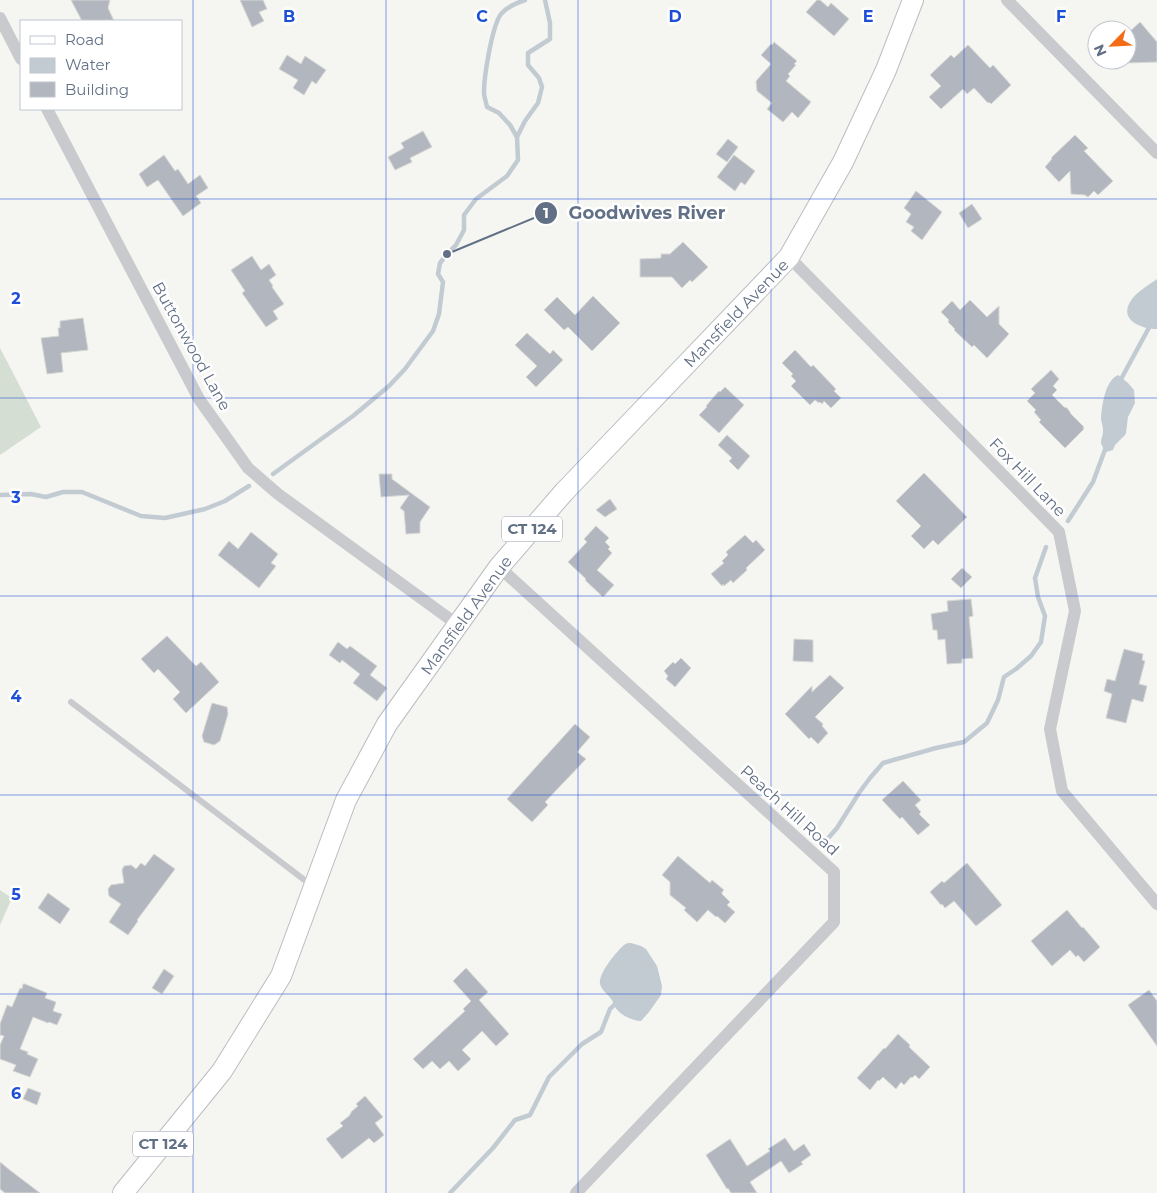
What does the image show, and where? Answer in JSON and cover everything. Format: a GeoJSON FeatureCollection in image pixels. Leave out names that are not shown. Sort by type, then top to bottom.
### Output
{"type":"FeatureCollection","features":[{"type":"Feature","properties":{"kind":"main road","name":"Mansfield Avenue"},"geometry":{"type":"LineString","coordinates":[[123,1193],[222,1071],[281,976],[346,800],[387,724],[499,567],[564,492],[790,257],[846,154],[886,70],[913,0]]}},
{"type":"Feature","properties":{"kind":"street"},"geometry":{"type":"LineString","coordinates":[[1007,0],[1157,152]]}},
{"type":"Feature","properties":{"kind":"street"},"geometry":{"type":"LineString","coordinates":[[0,18],[20,57]]}},
{"type":"Feature","properties":{"kind":"street","name":"Buttonwood Lane"},"geometry":{"type":"LineString","coordinates":[[48,110],[199,399],[248,468],[278,494],[458,626]]}},
{"type":"Feature","properties":{"kind":"street","name":"Fox Hill Lane"},"geometry":{"type":"LineString","coordinates":[[790,257],[1059,532],[1075,612],[1050,729],[1062,792],[1157,904]]}},
{"type":"Feature","properties":{"kind":"street","name":"Peach Hill Road"},"geometry":{"type":"LineString","coordinates":[[499,567],[834,872],[834,922],[576,1193]]}},
{"type":"Feature","properties":{"kind":"lane"},"geometry":{"type":"LineString","coordinates":[[71,702],[314,887]]}},
{"type":"Feature","properties":{"kind":"shaded area"},"geometry":{"type":"Polygon","coordinates":[[[0,348],[41,427],[0,455],[0,348]]]}},
{"type":"Feature","properties":{"kind":"shaded area"},"geometry":{"type":"Polygon","coordinates":[[[0,890],[12,898],[0,925],[0,890]]]}},
{"type":"Feature","properties":{"kind":"water"},"geometry":{"type":"Polygon","coordinates":[[[1157,279],[1157,329],[1150,329],[1132,322],[1127,312],[1134,296],[1157,279]]]}},
{"type":"Feature","properties":{"kind":"water"},"geometry":{"type":"Polygon","coordinates":[[[1118,375],[1134,390],[1135,403],[1128,417],[1125,435],[1115,445],[1113,450],[1106,452],[1101,442],[1103,430],[1102,407],[1110,382],[1118,375]]]}},
{"type":"Feature","properties":{"kind":"water"},"geometry":{"type":"Polygon","coordinates":[[[631,943],[646,949],[657,966],[662,986],[661,995],[641,1021],[637,1021],[619,1012],[600,984],[602,975],[612,958],[624,945],[631,943]]]}},
{"type":"Feature","properties":{"kind":"building"},"geometry":{"type":"Polygon","coordinates":[[[71,0],[110,0],[108,8],[114,20],[81,20],[71,0]]]}},
{"type":"Feature","properties":{"kind":"building"},"geometry":{"type":"Polygon","coordinates":[[[240,0],[263,0],[267,9],[259,12],[264,21],[252,27],[240,0]]]}},
{"type":"Feature","properties":{"kind":"building"},"geometry":{"type":"Polygon","coordinates":[[[817,0],[820,0],[828,7],[831,3],[849,19],[834,36],[806,12],[817,0]]]}},
{"type":"Feature","properties":{"kind":"building"},"geometry":{"type":"Polygon","coordinates":[[[1140,22],[1157,42],[1157,62],[1137,63],[1137,25],[1140,22]]]}},
{"type":"Feature","properties":{"kind":"building"},"geometry":{"type":"Polygon","coordinates":[[[774,42],[797,61],[788,74],[790,76],[786,81],[811,102],[798,118],[792,112],[783,122],[767,109],[772,103],[757,91],[756,81],[771,64],[761,55],[774,42]]]}},
{"type":"Feature","properties":{"kind":"building"},"geometry":{"type":"Polygon","coordinates":[[[968,45],[990,68],[993,65],[1011,85],[991,104],[974,88],[967,94],[963,89],[941,109],[929,97],[941,86],[930,75],[951,55],[954,58],[968,45]]]}},
{"type":"Feature","properties":{"kind":"building"},"geometry":{"type":"Polygon","coordinates":[[[287,55],[301,64],[305,56],[326,70],[316,84],[312,81],[304,95],[293,88],[298,80],[279,69],[287,55]]]}},
{"type":"Feature","properties":{"kind":"building"},"geometry":{"type":"Polygon","coordinates":[[[423,131],[432,147],[410,158],[412,162],[395,170],[388,157],[404,148],[401,143],[423,131]]]}},
{"type":"Feature","properties":{"kind":"building"},"geometry":{"type":"Polygon","coordinates":[[[1075,135],[1088,148],[1084,151],[1113,181],[1098,195],[1094,191],[1088,197],[1071,194],[1070,171],[1059,182],[1045,167],[1051,158],[1075,135]]]}},
{"type":"Feature","properties":{"kind":"building"},"geometry":{"type":"Polygon","coordinates":[[[728,139],[738,147],[727,162],[716,154],[728,139]]]}},
{"type":"Feature","properties":{"kind":"building"},"geometry":{"type":"Polygon","coordinates":[[[164,155],[175,171],[178,169],[188,184],[200,175],[208,188],[196,196],[201,203],[183,216],[158,180],[147,187],[139,174],[164,155]]]}},
{"type":"Feature","properties":{"kind":"building"},"geometry":{"type":"Polygon","coordinates":[[[734,155],[755,171],[745,185],[741,182],[735,191],[717,177],[734,155]]]}},
{"type":"Feature","properties":{"kind":"building"},"geometry":{"type":"Polygon","coordinates":[[[916,191],[942,212],[922,240],[911,231],[914,227],[906,222],[911,214],[904,208],[916,191]]]}},
{"type":"Feature","properties":{"kind":"building"},"geometry":{"type":"Polygon","coordinates":[[[972,204],[982,219],[968,228],[959,213],[972,204]]]}},
{"type":"Feature","properties":{"kind":"building"},"geometry":{"type":"Polygon","coordinates":[[[683,242],[708,267],[692,282],[690,280],[682,288],[672,277],[640,277],[640,259],[661,258],[661,254],[670,254],[683,242]]]}},
{"type":"Feature","properties":{"kind":"building"},"geometry":{"type":"Polygon","coordinates":[[[252,256],[261,270],[269,264],[276,275],[269,280],[284,304],[273,311],[278,319],[266,327],[242,293],[245,291],[231,270],[252,256]]]}},
{"type":"Feature","properties":{"kind":"building"},"geometry":{"type":"Polygon","coordinates":[[[593,296],[620,323],[592,351],[568,327],[564,330],[544,310],[557,297],[575,315],[593,296]]]}},
{"type":"Feature","properties":{"kind":"building"},"geometry":{"type":"Polygon","coordinates":[[[970,300],[987,317],[999,306],[999,324],[1009,334],[987,358],[974,345],[972,347],[954,330],[948,322],[949,320],[941,312],[952,301],[960,310],[970,300]]]}},
{"type":"Feature","properties":{"kind":"building"},"geometry":{"type":"Polygon","coordinates":[[[83,318],[88,350],[61,353],[63,372],[47,374],[41,338],[59,336],[58,328],[60,328],[60,321],[83,318]]]}},
{"type":"Feature","properties":{"kind":"building"},"geometry":{"type":"Polygon","coordinates":[[[527,333],[550,354],[553,350],[563,360],[536,387],[526,377],[537,366],[515,345],[527,333]]]}},
{"type":"Feature","properties":{"kind":"building"},"geometry":{"type":"Polygon","coordinates":[[[795,350],[811,367],[813,365],[836,389],[834,391],[841,398],[831,408],[824,401],[822,404],[815,400],[810,405],[791,386],[796,381],[791,376],[793,374],[782,363],[795,350]]]}},
{"type":"Feature","properties":{"kind":"building"},"geometry":{"type":"Polygon","coordinates":[[[1051,370],[1059,379],[1053,386],[1057,390],[1052,395],[1084,427],[1065,448],[1039,422],[1041,420],[1034,412],[1036,410],[1027,401],[1035,393],[1031,389],[1051,370]]]}},
{"type":"Feature","properties":{"kind":"building"},"geometry":{"type":"Polygon","coordinates":[[[725,387],[744,405],[719,433],[699,415],[719,391],[725,387]]]}},
{"type":"Feature","properties":{"kind":"building"},"geometry":{"type":"Polygon","coordinates":[[[727,435],[750,456],[738,470],[729,461],[732,458],[718,445],[727,435]]]}},
{"type":"Feature","properties":{"kind":"building"},"geometry":{"type":"Polygon","coordinates":[[[924,473],[967,517],[938,545],[933,540],[924,549],[911,536],[921,526],[896,501],[924,473]]]}},
{"type":"Feature","properties":{"kind":"building"},"geometry":{"type":"Polygon","coordinates":[[[379,474],[392,474],[392,479],[430,507],[420,522],[420,533],[406,534],[404,511],[400,508],[409,495],[381,497],[379,474]]]}},
{"type":"Feature","properties":{"kind":"building"},"geometry":{"type":"Polygon","coordinates":[[[610,499],[617,509],[605,517],[596,510],[610,499]]]}},
{"type":"Feature","properties":{"kind":"building"},"geometry":{"type":"Polygon","coordinates":[[[596,526],[609,538],[605,542],[610,547],[608,549],[612,553],[597,570],[614,585],[603,597],[568,562],[587,542],[584,539],[596,526]]]}},
{"type":"Feature","properties":{"kind":"building"},"geometry":{"type":"Polygon","coordinates":[[[251,532],[278,554],[271,563],[276,566],[259,588],[218,555],[229,541],[238,549],[251,532]]]}},
{"type":"Feature","properties":{"kind":"building"},"geometry":{"type":"Polygon","coordinates":[[[745,535],[753,543],[756,540],[765,550],[733,583],[731,580],[722,586],[711,574],[724,563],[722,561],[728,555],[726,552],[745,535]]]}},
{"type":"Feature","properties":{"kind":"building"},"geometry":{"type":"Polygon","coordinates":[[[962,568],[972,577],[961,588],[951,579],[962,568]]]}},
{"type":"Feature","properties":{"kind":"building"},"geometry":{"type":"Polygon","coordinates":[[[971,599],[973,616],[969,617],[973,658],[962,659],[962,663],[947,664],[945,639],[938,640],[937,630],[933,630],[931,614],[948,611],[947,601],[971,599]]]}},
{"type":"Feature","properties":{"kind":"building"},"geometry":{"type":"Polygon","coordinates":[[[167,636],[196,666],[201,662],[219,682],[186,713],[173,699],[180,692],[158,669],[154,673],[141,659],[167,636]]]}},
{"type":"Feature","properties":{"kind":"building"},"geometry":{"type":"Polygon","coordinates":[[[794,639],[813,640],[813,662],[793,661],[794,639]]]}},
{"type":"Feature","properties":{"kind":"building"},"geometry":{"type":"Polygon","coordinates":[[[338,642],[347,649],[350,646],[377,666],[370,675],[387,688],[377,701],[353,683],[360,674],[342,660],[340,663],[329,655],[338,642]]]}},
{"type":"Feature","properties":{"kind":"building"},"geometry":{"type":"Polygon","coordinates":[[[1124,649],[1143,654],[1142,660],[1145,661],[1139,684],[1147,686],[1143,702],[1132,699],[1126,723],[1106,718],[1112,694],[1104,691],[1107,679],[1115,681],[1124,649]]]}},
{"type":"Feature","properties":{"kind":"building"},"geometry":{"type":"Polygon","coordinates":[[[681,658],[691,668],[675,687],[666,679],[668,676],[664,671],[673,662],[675,664],[681,658]]]}},
{"type":"Feature","properties":{"kind":"building"},"geometry":{"type":"Polygon","coordinates":[[[830,675],[844,688],[815,717],[823,724],[822,726],[828,733],[818,744],[811,737],[809,739],[785,714],[812,686],[812,692],[830,675]]]}},
{"type":"Feature","properties":{"kind":"building"},"geometry":{"type":"Polygon","coordinates":[[[212,703],[227,707],[228,714],[220,741],[214,745],[204,742],[202,736],[212,703]]]}},
{"type":"Feature","properties":{"kind":"building"},"geometry":{"type":"Polygon","coordinates":[[[575,724],[590,737],[577,752],[586,759],[545,802],[548,805],[532,822],[507,799],[575,724]]]}},
{"type":"Feature","properties":{"kind":"building"},"geometry":{"type":"Polygon","coordinates":[[[903,781],[921,800],[915,805],[921,812],[919,814],[930,825],[918,835],[902,817],[900,819],[882,800],[903,781]]]}},
{"type":"Feature","properties":{"kind":"building"},"geometry":{"type":"Polygon","coordinates":[[[154,854],[175,869],[128,935],[109,922],[121,904],[109,896],[108,889],[111,885],[124,883],[122,870],[124,866],[131,865],[136,869],[141,863],[145,866],[154,854]]]}},
{"type":"Feature","properties":{"kind":"building"},"geometry":{"type":"Polygon","coordinates":[[[678,856],[710,883],[712,880],[724,890],[722,894],[730,902],[727,905],[735,912],[725,923],[708,910],[697,922],[684,910],[686,908],[670,895],[670,882],[662,875],[678,856]]]}},
{"type":"Feature","properties":{"kind":"building"},"geometry":{"type":"Polygon","coordinates":[[[967,863],[1002,905],[976,926],[954,901],[945,908],[930,892],[942,881],[944,883],[967,863]]]}},
{"type":"Feature","properties":{"kind":"building"},"geometry":{"type":"Polygon","coordinates":[[[48,893],[70,909],[60,924],[38,908],[48,893]]]}},
{"type":"Feature","properties":{"kind":"building"},"geometry":{"type":"Polygon","coordinates":[[[1067,910],[1100,947],[1084,962],[1070,950],[1052,966],[1031,941],[1067,910]]]}},
{"type":"Feature","properties":{"kind":"building"},"geometry":{"type":"Polygon","coordinates":[[[466,968],[488,992],[479,1000],[509,1034],[496,1046],[482,1031],[462,1050],[471,1059],[458,1071],[449,1061],[440,1069],[432,1061],[423,1069],[413,1059],[465,1011],[463,1009],[471,1001],[453,981],[466,968]]]}},
{"type":"Feature","properties":{"kind":"building"},"geometry":{"type":"Polygon","coordinates":[[[164,969],[174,976],[162,994],[152,988],[164,969]]]}},
{"type":"Feature","properties":{"kind":"building"},"geometry":{"type":"Polygon","coordinates":[[[23,984],[47,993],[45,998],[56,1002],[53,1011],[62,1014],[57,1025],[33,1017],[20,1049],[38,1059],[30,1077],[13,1071],[16,1065],[0,1059],[0,1045],[4,1036],[0,1035],[0,1024],[7,1005],[12,1007],[23,984]]]}},
{"type":"Feature","properties":{"kind":"building"},"geometry":{"type":"Polygon","coordinates":[[[1149,990],[1157,1001],[1157,1046],[1128,1005],[1149,990]]]}},
{"type":"Feature","properties":{"kind":"building"},"geometry":{"type":"Polygon","coordinates":[[[898,1034],[930,1067],[919,1079],[915,1075],[904,1085],[901,1082],[896,1089],[883,1077],[870,1090],[857,1078],[898,1034]]]}},
{"type":"Feature","properties":{"kind":"building"},"geometry":{"type":"Polygon","coordinates":[[[28,1088],[41,1093],[37,1105],[23,1099],[28,1088]]]}},
{"type":"Feature","properties":{"kind":"building"},"geometry":{"type":"Polygon","coordinates":[[[365,1096],[383,1117],[375,1123],[384,1135],[374,1143],[369,1138],[342,1159],[326,1139],[343,1126],[340,1123],[349,1116],[358,1106],[356,1104],[365,1096]]]}},
{"type":"Feature","properties":{"kind":"building"},"geometry":{"type":"Polygon","coordinates":[[[785,1138],[794,1151],[804,1144],[811,1155],[801,1162],[803,1164],[789,1173],[781,1161],[750,1182],[757,1193],[731,1193],[706,1155],[730,1139],[747,1166],[770,1151],[768,1149],[785,1138]]]}},
{"type":"Feature","properties":{"kind":"building"},"geometry":{"type":"Polygon","coordinates":[[[0,1162],[40,1193],[5,1193],[0,1189],[0,1162]]]}},
{"type":"Feature","properties":{"kind":"waterway"},"geometry":{"type":"LineString","coordinates":[[273,474],[353,416],[389,386],[405,369],[433,331],[439,314],[443,282],[438,274],[440,263],[456,245],[464,230],[464,215],[476,199],[507,176],[518,160],[517,137],[510,125],[499,113],[487,107],[484,92],[489,51],[498,20],[506,9],[525,0]]}},
{"type":"Feature","properties":{"kind":"waterway"},"geometry":{"type":"LineString","coordinates":[[517,137],[525,121],[538,103],[542,87],[539,78],[528,65],[528,53],[550,39],[550,23],[545,0]]}},
{"type":"Feature","properties":{"kind":"waterway"},"geometry":{"type":"LineString","coordinates":[[1120,381],[1151,324]]}},
{"type":"Feature","properties":{"kind":"waterway"},"geometry":{"type":"LineString","coordinates":[[1068,521],[1093,482],[1106,447]]}},
{"type":"Feature","properties":{"kind":"waterway"},"geometry":{"type":"LineString","coordinates":[[0,495],[31,494],[46,497],[63,492],[82,492],[141,516],[165,518],[205,509],[225,501],[249,486]]}},
{"type":"Feature","properties":{"kind":"waterway"},"geometry":{"type":"LineString","coordinates":[[823,844],[837,828],[859,793],[883,763],[964,742],[987,723],[998,700],[1004,677],[1031,656],[1041,642],[1045,616],[1038,597],[1035,578],[1046,547]]}},
{"type":"Feature","properties":{"kind":"waterway"},"geometry":{"type":"LineString","coordinates":[[450,1193],[493,1148],[515,1120],[530,1115],[549,1077],[582,1044],[601,1032],[610,1009],[618,1001]]}},
{"type":"Feature","properties":{"kind":"place","name":"Goodwives River"},"geometry":{"type":"Point","coordinates":[447,254]}}]}
